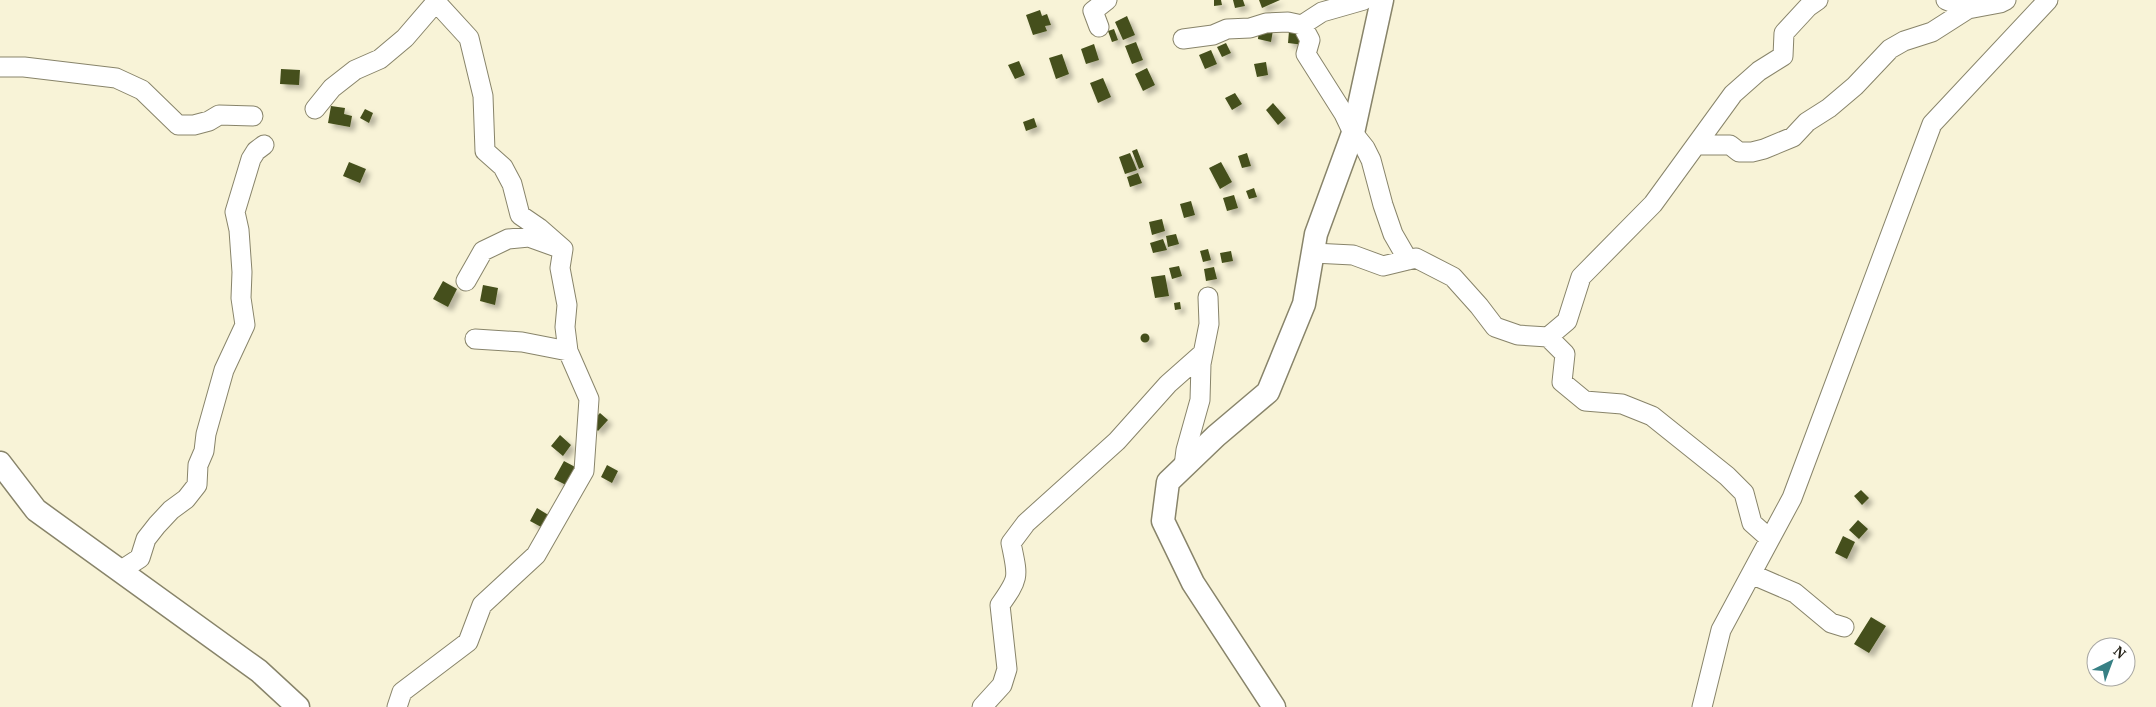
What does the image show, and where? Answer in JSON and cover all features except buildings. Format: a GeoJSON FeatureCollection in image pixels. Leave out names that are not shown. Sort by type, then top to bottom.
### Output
{"type":"FeatureCollection","features":[{"type":"Feature","properties":{"kind":"street"},"geometry":{"type":"LineString","coordinates":[[1099,27],[1093,10],[1106,0]]}},
{"type":"Feature","properties":{"kind":"street"},"geometry":{"type":"LineString","coordinates":[[1183,39],[1213,35],[1227,29],[1250,28],[1266,23],[1288,22],[1302,25],[1322,12],[1364,0]]}},
{"type":"Feature","properties":{"kind":"street"},"geometry":{"type":"LineString","coordinates":[[1274,707],[1193,583],[1163,521],[1168,482],[1216,436],[1268,392],[1304,304],[1319,223],[1352,133],[1382,0]]}},
{"type":"Feature","properties":{"kind":"street"},"geometry":{"type":"LineString","coordinates":[[1548,337],[1567,321],[1582,277],[1653,204],[1733,94],[1759,71],[1783,56],[1784,33],[1808,7],[1818,0]]}},
{"type":"Feature","properties":{"kind":"street"},"geometry":{"type":"LineString","coordinates":[[1946,0],[1968,9]]}},
{"type":"Feature","properties":{"kind":"street"},"geometry":{"type":"LineString","coordinates":[[1696,145],[1730,145],[1739,152],[1752,152],[1764,150],[1793,137],[1806,122],[1829,108],[1856,86],[1890,49],[1904,41],[1932,32],[1968,9],[2000,4],[2006,0]]}},
{"type":"Feature","properties":{"kind":"street"},"geometry":{"type":"LineString","coordinates":[[1702,707],[1721,630],[1792,498],[1932,124],[2048,0]]}},
{"type":"Feature","properties":{"kind":"street"},"geometry":{"type":"LineString","coordinates":[[315,109],[332,88],[355,70],[380,59],[405,38],[436,2],[469,38],[483,96],[485,151],[503,167],[512,184],[520,215],[539,228],[562,249]]}},
{"type":"Feature","properties":{"kind":"street"},"geometry":{"type":"LineString","coordinates":[[1302,25],[1310,40],[1306,54],[1344,114],[1352,133],[1365,148],[1371,160],[1393,234],[1408,260]]}},
{"type":"Feature","properties":{"kind":"street"},"geometry":{"type":"LineString","coordinates":[[0,67],[24,67],[116,78],[142,90],[178,125],[194,126],[219,116],[253,116]]}},
{"type":"Feature","properties":{"kind":"street"},"geometry":{"type":"LineString","coordinates":[[120,571],[140,558],[146,539],[171,510],[186,499],[196,485],[198,465],[204,451],[206,434],[224,370],[245,325],[241,298],[240,238],[236,212],[251,159],[256,151],[264,146]]}},
{"type":"Feature","properties":{"kind":"street"},"geometry":{"type":"LineString","coordinates":[[466,281],[483,251],[508,239],[529,238],[562,249]]}},
{"type":"Feature","properties":{"kind":"street"},"geometry":{"type":"LineString","coordinates":[[397,707],[402,692],[468,642],[482,605],[536,555],[584,471],[589,400],[568,351],[565,327],[567,306],[560,268],[562,249]]}},
{"type":"Feature","properties":{"kind":"street"},"geometry":{"type":"LineString","coordinates":[[1313,253],[1353,255],[1383,266],[1416,258],[1453,277],[1495,327],[1518,335],[1548,337],[1565,354],[1562,382],[1585,401],[1622,404],[1652,416],[1727,476],[1744,493],[1752,523],[1770,539]]}},
{"type":"Feature","properties":{"kind":"street"},"geometry":{"type":"LineString","coordinates":[[1184,466],[1186,450],[1200,400],[1199,385],[1209,324],[1208,297]]}},
{"type":"Feature","properties":{"kind":"street"},"geometry":{"type":"LineString","coordinates":[[475,339],[522,342],[568,351]]}},
{"type":"Feature","properties":{"kind":"street"},"geometry":{"type":"LineString","coordinates":[[982,707],[1002,685],[1007,669],[1000,606],[1016,583],[1017,569],[1011,543],[1026,523],[1117,441],[1168,384],[1203,353]]}},
{"type":"Feature","properties":{"kind":"street"},"geometry":{"type":"LineString","coordinates":[[0,463],[36,510],[259,671],[298,707]]}},
{"type":"Feature","properties":{"kind":"street"},"geometry":{"type":"LineString","coordinates":[[1751,574],[1794,592],[1832,622],[1844,627]]}}]}
